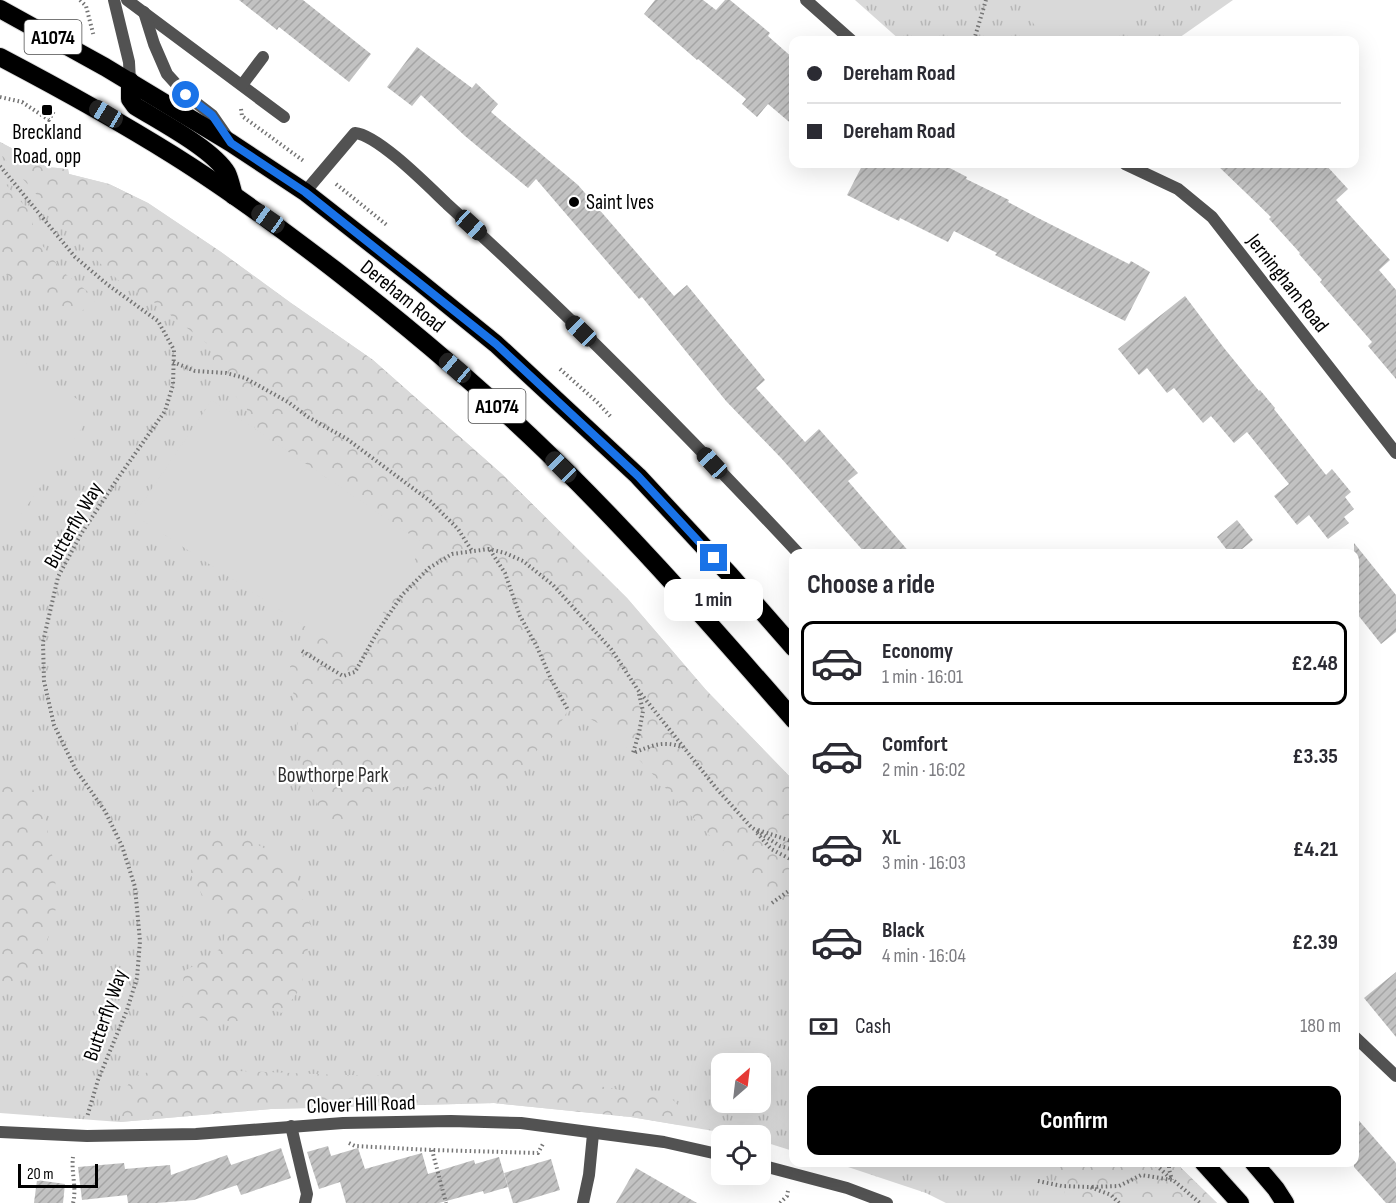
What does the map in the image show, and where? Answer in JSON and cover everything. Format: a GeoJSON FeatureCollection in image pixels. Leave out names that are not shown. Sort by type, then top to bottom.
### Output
{"type":"FeatureCollection","features":[{"type":"Feature","properties":{"kind":"highway","name":"Dereham Road"},"geometry":{"type":"LineString","coordinates":[[0,9],[130,81],[305,192],[496,344],[638,476],[730,574],[789,642]]}},
{"type":"Feature","properties":{"kind":"highway","name":"Dereham Road"},"geometry":{"type":"LineString","coordinates":[[0,57],[89,104],[175,156],[268,219],[379,304],[455,368],[530,436],[607,513],[662,571],[789,714]]}},
{"type":"Feature","properties":{"kind":"highway"},"geometry":{"type":"LineString","coordinates":[[130,81],[130,99],[135,106],[201,147],[215,159],[227,173],[234,196]]}},
{"type":"Feature","properties":{"kind":"highway"},"geometry":{"type":"LineString","coordinates":[[1208,1167],[1240,1203]]}},
{"type":"Feature","properties":{"kind":"highway"},"geometry":{"type":"LineString","coordinates":[[1257,1167],[1285,1203]]}},
{"type":"Feature","properties":{"kind":"street"},"geometry":{"type":"LineString","coordinates":[[114,0],[129,62],[130,81]]}},
{"type":"Feature","properties":{"kind":"street"},"geometry":{"type":"LineString","coordinates":[[127,0],[284,117]]}},
{"type":"Feature","properties":{"kind":"street"},"geometry":{"type":"LineString","coordinates":[[806,0],[846,36]]}},
{"type":"Feature","properties":{"kind":"street","name":"Dereham Road"},"geometry":{"type":"LineString","coordinates":[[144,12],[154,44],[168,74],[186,95],[212,115],[231,143]]}},
{"type":"Feature","properties":{"kind":"street"},"geometry":{"type":"LineString","coordinates":[[242,85],[263,57]]}},
{"type":"Feature","properties":{"kind":"street"},"geometry":{"type":"LineString","coordinates":[[305,192],[355,133],[361,133],[384,147],[488,241],[664,412],[794,549]]}},
{"type":"Feature","properties":{"kind":"street","name":"Jerningham Road"},"geometry":{"type":"LineString","coordinates":[[1133,168],[1178,189],[1212,217],[1396,453]]}},
{"type":"Feature","properties":{"kind":"street"},"geometry":{"type":"LineString","coordinates":[[1359,1041],[1396,1077]]}},
{"type":"Feature","properties":{"kind":"street","name":"Clover Hill Road"},"geometry":{"type":"LineString","coordinates":[[0,1132],[87,1136],[196,1134],[343,1123],[451,1121],[521,1123],[664,1142],[711,1153]]}},
{"type":"Feature","properties":{"kind":"street"},"geometry":{"type":"LineString","coordinates":[[291,1126],[307,1194],[305,1203]]}},
{"type":"Feature","properties":{"kind":"street"},"geometry":{"type":"LineString","coordinates":[[583,1203],[589,1175],[593,1134]]}},
{"type":"Feature","properties":{"kind":"street"},"geometry":{"type":"LineString","coordinates":[[771,1168],[847,1188],[887,1203]]}},
{"type":"Feature","properties":{"kind":"path"},"geometry":{"type":"LineString","coordinates":[[975,36],[986,0]]}},
{"type":"Feature","properties":{"kind":"path"},"geometry":{"type":"LineString","coordinates":[[0,97],[22,102]]}},
{"type":"Feature","properties":{"kind":"path","name":"Butterfly Way"},"geometry":{"type":"LineString","coordinates":[[0,166],[75,257],[108,285],[158,321],[174,350],[173,385],[165,411],[81,534],[58,577],[43,642],[44,681],[54,725],[76,770],[105,811],[122,846],[135,887],[140,941],[137,978],[127,1010],[94,1091],[87,1114],[87,1136]]}},
{"type":"Feature","properties":{"kind":"path"},"geometry":{"type":"LineString","coordinates":[[173,362],[195,371],[226,373],[245,378],[347,439],[430,501],[458,530],[472,551]]}},
{"type":"Feature","properties":{"kind":"path"},"geometry":{"type":"LineString","coordinates":[[489,549],[505,573],[520,616],[568,710]]}},
{"type":"Feature","properties":{"kind":"path"},"geometry":{"type":"LineString","coordinates":[[302,651],[344,676],[355,672],[402,595],[429,568],[452,554],[489,549],[505,553],[523,561],[553,585],[611,649],[638,690],[716,788],[771,849],[789,858]]}},
{"type":"Feature","properties":{"kind":"path"},"geometry":{"type":"LineString","coordinates":[[638,690],[643,711],[633,753],[655,744],[671,743],[684,748]]}},
{"type":"Feature","properties":{"kind":"path"},"geometry":{"type":"LineString","coordinates":[[751,827],[789,840]]}},
{"type":"Feature","properties":{"kind":"path"},"geometry":{"type":"LineString","coordinates":[[751,827],[780,846],[789,849]]}},
{"type":"Feature","properties":{"kind":"path"},"geometry":{"type":"LineString","coordinates":[[772,903],[789,890]]}},
{"type":"Feature","properties":{"kind":"path"},"geometry":{"type":"LineString","coordinates":[[343,1123],[344,1141],[355,1146],[538,1153],[551,1127]]}},
{"type":"Feature","properties":{"kind":"path"},"geometry":{"type":"LineString","coordinates":[[432,1150],[446,1203]]}},
{"type":"Feature","properties":{"kind":"path"},"geometry":{"type":"LineString","coordinates":[[73,1203],[75,1195],[72,1175],[74,1157]]}},
{"type":"Feature","properties":{"kind":"path"},"geometry":{"type":"LineString","coordinates":[[1159,1167],[1200,1203]]}},
{"type":"Feature","properties":{"kind":"path"},"geometry":{"type":"LineString","coordinates":[[1169,1167],[1173,1180]]}},
{"type":"Feature","properties":{"kind":"path"},"geometry":{"type":"LineString","coordinates":[[1038,1181],[1062,1186],[1090,1187],[1119,1186],[1141,1176],[1173,1180]]}},
{"type":"Feature","properties":{"kind":"path"},"geometry":{"type":"LineString","coordinates":[[1090,1187],[1112,1195],[1119,1203]]}},
{"type":"Feature","properties":{"kind":"green space"},"geometry":{"type":"Polygon","coordinates":[[[855,0],[1233,0],[1182,36],[896,36],[855,0]]]}},
{"type":"Feature","properties":{"kind":"green space"},"geometry":{"type":"Polygon","coordinates":[[[1017,0],[1150,0],[1097,36],[1042,36],[1017,0]]]}},
{"type":"Feature","properties":{"kind":"green space","name":"Bowthorpe Park"},"geometry":{"type":"Polygon","coordinates":[[[0,142],[47,167],[68,169],[69,174],[109,184],[148,203],[373,360],[503,475],[627,598],[706,690],[789,776],[789,1150],[771,1144],[771,1125],[711,1125],[711,1131],[631,1117],[494,1103],[271,1109],[120,1122],[0,1113],[0,142]]]}},
{"type":"Feature","properties":{"kind":"green space"},"geometry":{"type":"Polygon","coordinates":[[[0,142],[47,167],[68,169],[69,174],[109,184],[148,203],[373,360],[503,475],[627,598],[706,690],[789,776],[789,915],[772,903],[633,753],[603,726],[568,710],[546,748],[539,748],[512,780],[491,787],[476,779],[444,781],[429,791],[407,786],[368,798],[339,824],[326,825],[303,768],[290,667],[302,651],[299,622],[355,658],[320,475],[256,431],[246,407],[230,390],[215,368],[209,345],[146,296],[127,288],[91,255],[57,221],[0,153],[0,142]]]}},
{"type":"Feature","properties":{"kind":"green space"},"geometry":{"type":"Polygon","coordinates":[[[0,178],[31,213],[35,236],[63,272],[97,299],[72,319],[0,270],[0,178]]]}},
{"type":"Feature","properties":{"kind":"green space"},"geometry":{"type":"Polygon","coordinates":[[[0,345],[94,411],[0,544],[0,345]]]}},
{"type":"Feature","properties":{"kind":"green space"},"geometry":{"type":"Polygon","coordinates":[[[212,400],[424,544],[355,659],[134,515],[212,400]]]}},
{"type":"Feature","properties":{"kind":"green space"},"geometry":{"type":"Polygon","coordinates":[[[0,776],[11,777],[32,787],[45,816],[54,865],[57,904],[43,957],[0,991],[0,871],[11,858],[0,849],[0,776]]]}},
{"type":"Feature","properties":{"kind":"green space"},"geometry":{"type":"Polygon","coordinates":[[[202,839],[247,839],[295,865],[302,899],[312,929],[307,932],[308,958],[300,989],[282,1013],[272,1010],[240,1021],[208,1021],[181,1010],[184,971],[209,958],[223,946],[226,925],[204,898],[190,873],[202,839]]]}},
{"type":"Feature","properties":{"kind":"green space"},"geometry":{"type":"Polygon","coordinates":[[[173,1065],[238,1071],[341,1075],[546,1076],[673,1100],[684,1112],[679,1125],[631,1117],[494,1103],[271,1109],[120,1122],[120,1095],[135,1076],[173,1065]]]}},
{"type":"Feature","properties":{"kind":"green space"},"geometry":{"type":"Polygon","coordinates":[[[848,1167],[1180,1167],[1217,1203],[946,1203],[926,1193],[848,1167]]]}},
{"type":"Feature","properties":{"kind":"green space"},"geometry":{"type":"Polygon","coordinates":[[[1056,1167],[1180,1167],[1217,1203],[1067,1203],[1059,1170],[1056,1167]]]}},
{"type":"Feature","properties":{"kind":"building"},"geometry":{"type":"Polygon","coordinates":[[[239,0],[303,0],[371,54],[349,82],[279,27],[277,30],[239,0]]]}},
{"type":"Feature","properties":{"kind":"building"},"geometry":{"type":"Polygon","coordinates":[[[655,0],[703,0],[716,10],[725,0],[730,0],[770,33],[768,36],[789,55],[789,122],[768,104],[757,117],[742,104],[746,99],[644,14],[655,0]]]}},
{"type":"Feature","properties":{"kind":"building"},"geometry":{"type":"Polygon","coordinates":[[[417,47],[472,88],[476,83],[498,104],[491,112],[578,185],[674,296],[687,285],[765,380],[756,388],[805,442],[819,429],[858,473],[848,481],[907,549],[862,549],[781,458],[726,401],[642,297],[639,299],[536,179],[528,188],[465,136],[421,95],[412,106],[387,87],[417,47]]]}},
{"type":"Feature","properties":{"kind":"building"},"geometry":{"type":"Polygon","coordinates":[[[861,168],[950,168],[1038,218],[1129,264],[1131,261],[1150,272],[1125,321],[995,255],[997,253],[954,231],[948,242],[847,195],[861,168]]]}},
{"type":"Feature","properties":{"kind":"building"},"geometry":{"type":"Polygon","coordinates":[[[1220,168],[1329,168],[1348,189],[1336,200],[1390,260],[1379,270],[1396,290],[1396,379],[1368,346],[1372,342],[1320,282],[1322,280],[1300,253],[1269,219],[1271,217],[1220,168]]]}},
{"type":"Feature","properties":{"kind":"building"},"geometry":{"type":"Polygon","coordinates":[[[1185,296],[1326,475],[1332,469],[1351,492],[1345,497],[1354,509],[1344,517],[1349,523],[1328,539],[1309,515],[1297,525],[1274,496],[1289,484],[1247,432],[1234,443],[1211,416],[1203,423],[1174,388],[1167,393],[1147,368],[1139,375],[1118,349],[1185,296]]]}},
{"type":"Feature","properties":{"kind":"building"},"geometry":{"type":"Polygon","coordinates":[[[1237,520],[1253,540],[1242,549],[1226,549],[1217,537],[1237,520]]]}},
{"type":"Feature","properties":{"kind":"building"},"geometry":{"type":"Polygon","coordinates":[[[1359,549],[1396,595],[1396,632],[1381,644],[1359,616],[1359,549]]]}},
{"type":"Feature","properties":{"kind":"building"},"geometry":{"type":"Polygon","coordinates":[[[1396,972],[1396,1037],[1364,998],[1396,972]]]}},
{"type":"Feature","properties":{"kind":"building"},"geometry":{"type":"Polygon","coordinates":[[[1359,1121],[1396,1163],[1396,1203],[1386,1203],[1354,1167],[1359,1167],[1359,1121]]]}},
{"type":"Feature","properties":{"kind":"building"},"geometry":{"type":"Polygon","coordinates":[[[328,1146],[331,1156],[358,1148],[365,1169],[422,1153],[428,1174],[474,1160],[475,1164],[499,1157],[508,1187],[439,1203],[346,1203],[340,1182],[319,1189],[307,1152],[328,1146]]]}},
{"type":"Feature","properties":{"kind":"building"},"geometry":{"type":"Polygon","coordinates":[[[281,1148],[291,1178],[241,1195],[237,1185],[194,1200],[128,1203],[127,1195],[82,1200],[78,1167],[124,1163],[125,1169],[170,1165],[171,1175],[227,1155],[231,1165],[281,1148]]]}},
{"type":"Feature","properties":{"kind":"building"},"geometry":{"type":"Polygon","coordinates":[[[551,1159],[560,1190],[513,1203],[504,1173],[551,1159]]]}},
{"type":"Feature","properties":{"kind":"building"},"geometry":{"type":"Polygon","coordinates":[[[636,1168],[697,1203],[616,1203],[636,1168]]]}},
{"type":"Feature","properties":{"kind":"building"},"geometry":{"type":"Polygon","coordinates":[[[37,1180],[65,1184],[63,1203],[34,1203],[37,1180]]]}},
{"type":"Feature","properties":{"kind":"place","name":"Breckland Road, opp"},"geometry":{"type":"Point","coordinates":[47,110]}},
{"type":"Feature","properties":{"kind":"place","name":"Saint Ives"},"geometry":{"type":"Point","coordinates":[574,202]}},
{"type":"Feature","properties":{"kind":"route"},"geometry":{"type":"LineString","coordinates":[[186,95],[212,115],[231,143],[305,192],[496,344],[638,476],[714,558]]}}]}
